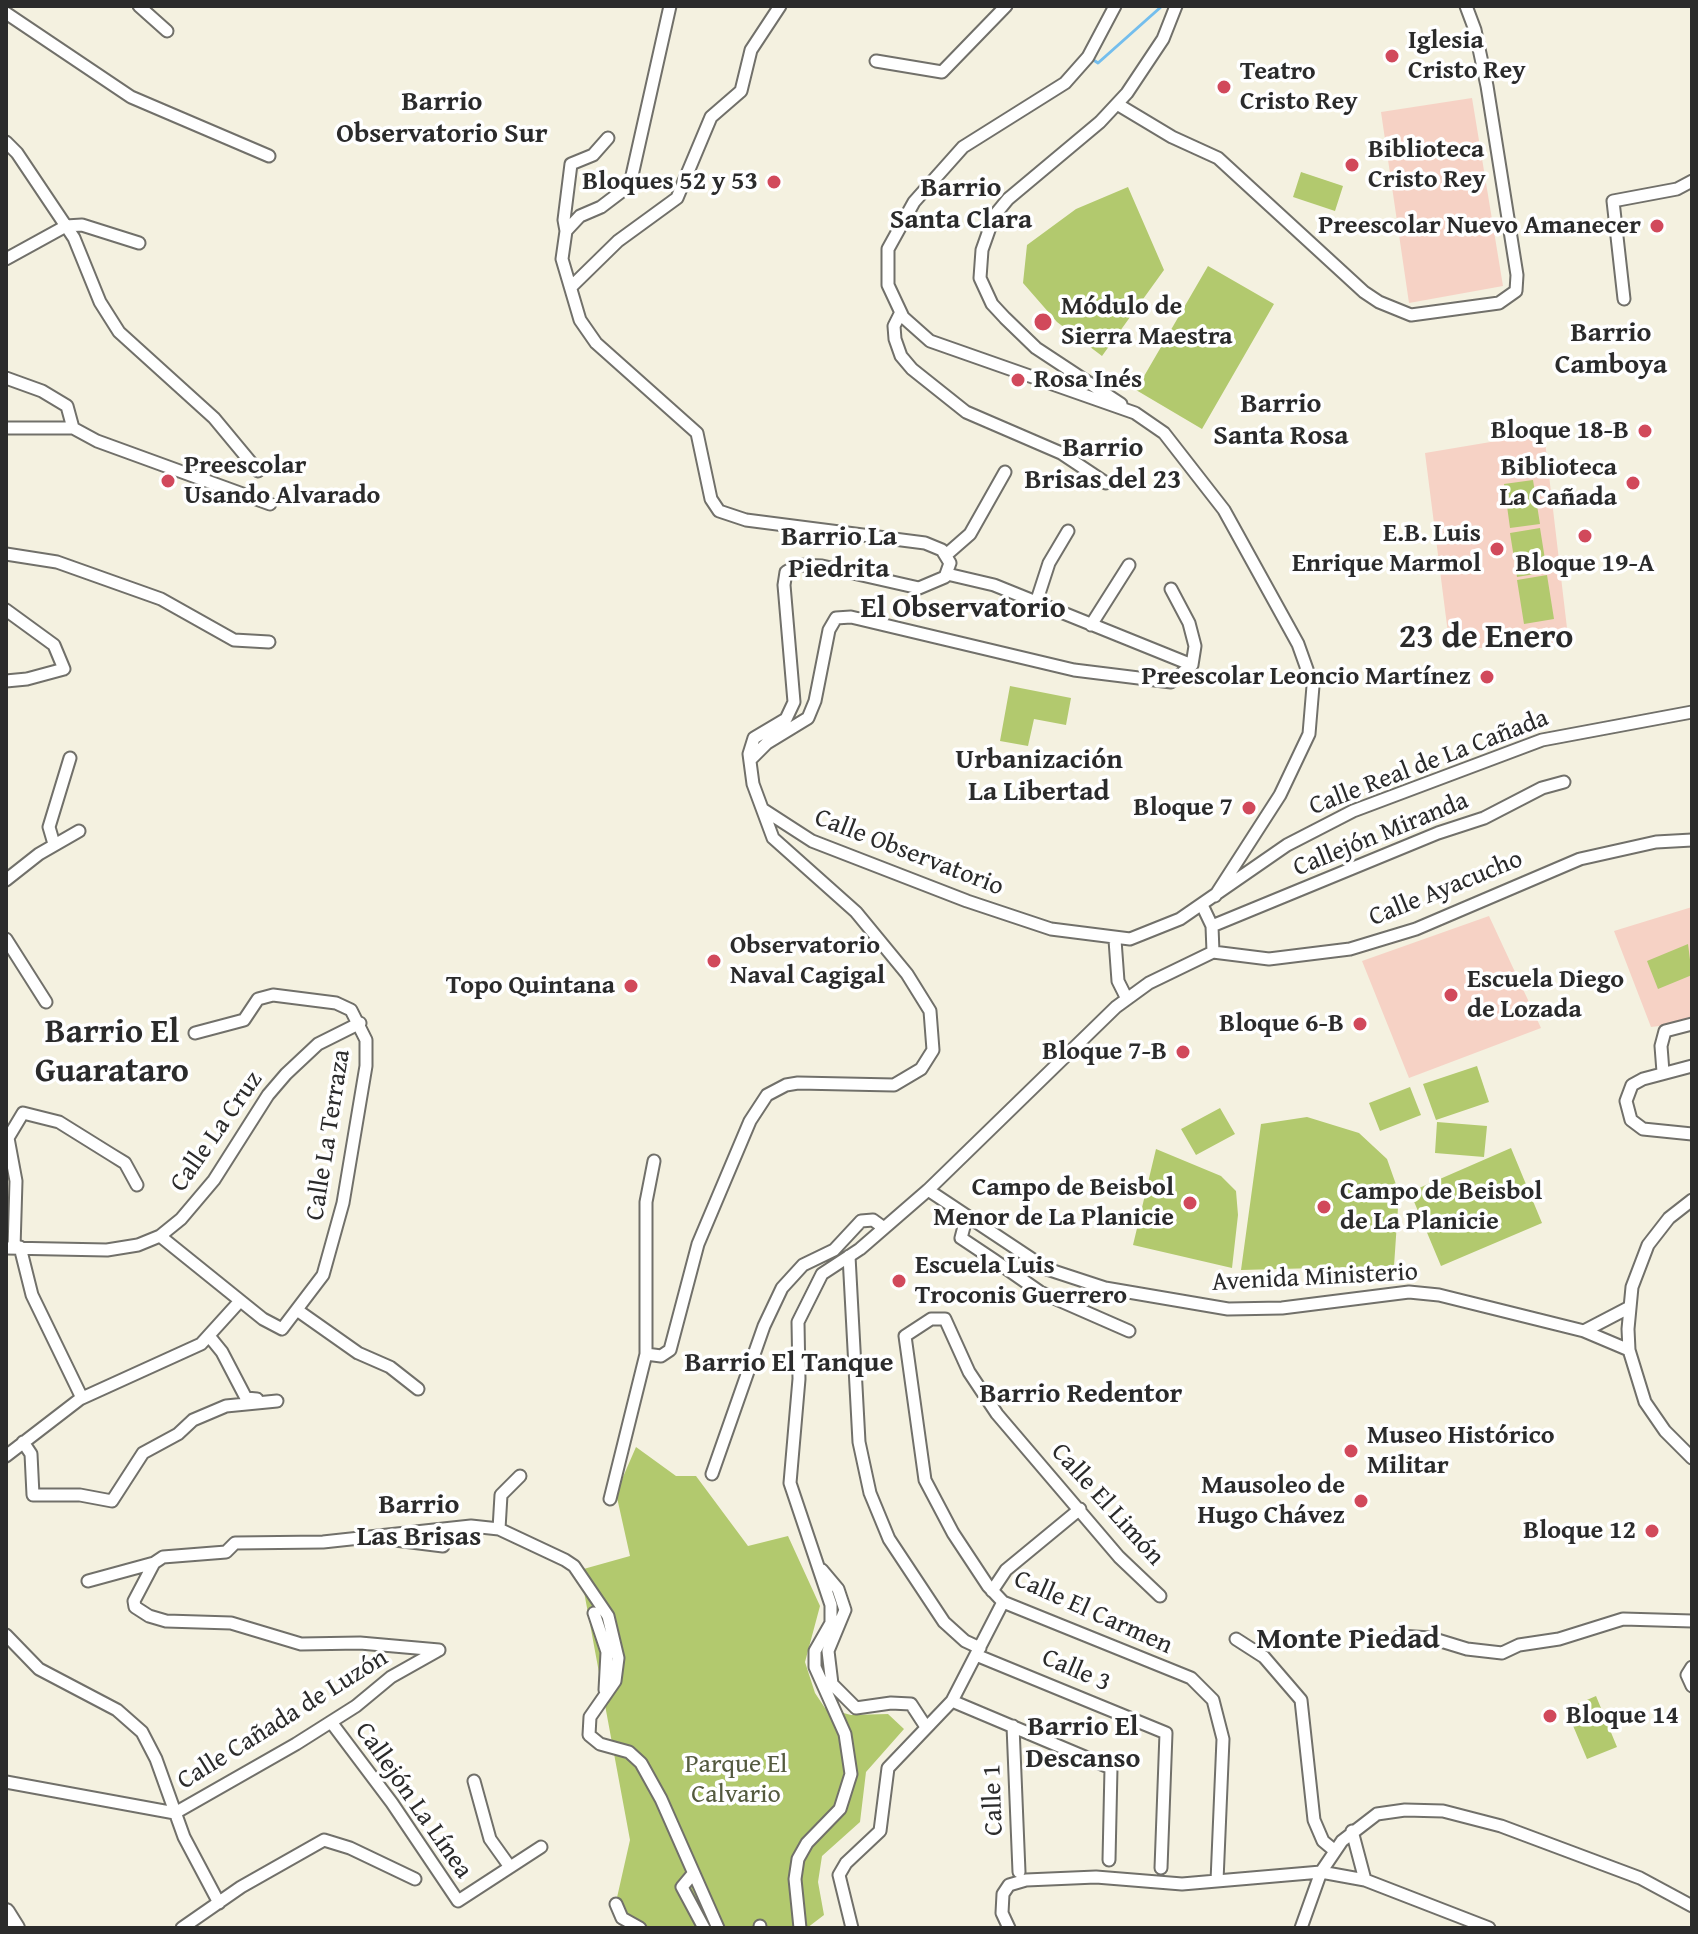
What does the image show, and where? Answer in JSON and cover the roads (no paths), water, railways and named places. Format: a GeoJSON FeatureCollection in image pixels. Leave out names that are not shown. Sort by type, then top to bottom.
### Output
{"type":"FeatureCollection","features":[{"type":"Feature","properties":{"kind":"main road"},"geometry":{"type":"LineString","coordinates":[[6,1912],[16,1928]]}},
{"type":"Feature","properties":{"kind":"street"},"geometry":{"type":"LineString","coordinates":[[139,6],[167,31]]}},
{"type":"Feature","properties":{"kind":"street"},"geometry":{"type":"LineString","coordinates":[[566,231],[580,216],[601,207],[626,188],[631,180],[670,6]]}},
{"type":"Feature","properties":{"kind":"street"},"geometry":{"type":"LineString","coordinates":[[571,287],[618,241],[677,198],[711,117],[741,91],[751,50],[780,6]]}},
{"type":"Feature","properties":{"kind":"street"},"geometry":{"type":"LineString","coordinates":[[876,61],[942,72],[1006,6]]}},
{"type":"Feature","properties":{"kind":"street"},"geometry":{"type":"LineString","coordinates":[[1105,6],[1109,19]]}},
{"type":"Feature","properties":{"kind":"street"},"geometry":{"type":"LineString","coordinates":[[1115,6],[1088,57],[1065,83],[963,147],[914,202],[890,244],[886,260],[888,285],[900,314],[912,328],[939,346],[1135,413]]}},
{"type":"Feature","properties":{"kind":"street"},"geometry":{"type":"LineString","coordinates":[[1176,6],[1163,39],[1146,69],[1117,104],[1008,199],[994,216],[986,234],[980,278],[992,304],[1025,338],[1164,433],[1224,510],[1298,644],[1312,681],[1312,720],[1296,766],[1215,896]]}},
{"type":"Feature","properties":{"kind":"street"},"geometry":{"type":"LineString","coordinates":[[1117,104],[1172,137],[1218,158],[1379,302],[1411,315],[1499,303],[1516,291],[1517,275],[1487,86],[1475,30],[1466,6]]}},
{"type":"Feature","properties":{"kind":"street"},"geometry":{"type":"LineString","coordinates":[[6,13],[131,97],[269,156]]}},
{"type":"Feature","properties":{"kind":"street"},"geometry":{"type":"LineString","coordinates":[[608,138],[593,155],[571,164],[562,259],[580,320],[596,343],[697,433],[711,499],[719,511],[746,520],[925,543],[946,555],[950,563],[947,574],[938,583],[919,588],[822,566],[798,565],[786,572],[784,597],[794,702],[786,719],[754,738],[749,749],[753,784],[764,809]]}},
{"type":"Feature","properties":{"kind":"street"},"geometry":{"type":"LineString","coordinates":[[6,142],[66,226],[100,302],[119,332],[214,418],[258,471]]}},
{"type":"Feature","properties":{"kind":"street"},"geometry":{"type":"LineString","coordinates":[[1624,299],[1613,201],[1677,189],[1692,181]]}},
{"type":"Feature","properties":{"kind":"street"},"geometry":{"type":"LineString","coordinates":[[6,259],[66,226],[82,225],[139,243]]}},
{"type":"Feature","properties":{"kind":"street"},"geometry":{"type":"LineString","coordinates":[[900,314],[894,326],[895,339],[901,356],[912,369],[966,412],[1061,453],[1106,483]]}},
{"type":"Feature","properties":{"kind":"street"},"geometry":{"type":"LineString","coordinates":[[6,378],[67,406],[73,428]]}},
{"type":"Feature","properties":{"kind":"street"},"geometry":{"type":"LineString","coordinates":[[6,428],[73,428],[97,441],[270,504]]}},
{"type":"Feature","properties":{"kind":"street"},"geometry":{"type":"LineString","coordinates":[[946,555],[970,534],[1005,472]]}},
{"type":"Feature","properties":{"kind":"street"},"geometry":{"type":"LineString","coordinates":[[1036,603],[1049,563],[1068,531]]}},
{"type":"Feature","properties":{"kind":"street"},"geometry":{"type":"LineString","coordinates":[[6,554],[57,562],[161,599],[234,640],[269,642]]}},
{"type":"Feature","properties":{"kind":"street"},"geometry":{"type":"LineString","coordinates":[[1091,625],[1129,565]]}},
{"type":"Feature","properties":{"kind":"street"},"geometry":{"type":"LineString","coordinates":[[947,574],[994,585],[1192,665]]}},
{"type":"Feature","properties":{"kind":"street"},"geometry":{"type":"LineString","coordinates":[[750,760],[759,749],[808,718],[815,701],[829,630],[836,618],[842,616],[1104,675],[1171,682],[1192,665],[1194,636],[1171,589]]}},
{"type":"Feature","properties":{"kind":"street"},"geometry":{"type":"LineString","coordinates":[[6,610],[54,645],[64,669],[6,681]]}},
{"type":"Feature","properties":{"kind":"street","name":"Calle Real de La Cañada"},"geometry":{"type":"LineString","coordinates":[[1115,940],[1162,929],[1317,826],[1376,802],[1542,740],[1692,712]]}},
{"type":"Feature","properties":{"kind":"street"},"geometry":{"type":"LineString","coordinates":[[54,844],[49,827],[70,758]]}},
{"type":"Feature","properties":{"kind":"street","name":"Callejón Miranda"},"geometry":{"type":"LineString","coordinates":[[1212,926],[1438,833],[1484,818],[1542,788],[1564,782]]}},
{"type":"Feature","properties":{"kind":"street","name":"Calle Observatorio"},"geometry":{"type":"LineString","coordinates":[[764,809],[812,841],[909,881],[1027,922],[1115,940]]}},
{"type":"Feature","properties":{"kind":"street","name":"Calle Observatorio"},"geometry":{"type":"LineString","coordinates":[[646,1354],[661,1356],[670,1350],[698,1244],[750,1121],[767,1095],[786,1085],[798,1083],[860,1086],[903,1082],[921,1069],[933,1050],[935,1038],[930,1011],[907,974],[856,912],[780,845],[770,832],[764,809]]}},
{"type":"Feature","properties":{"kind":"street"},"geometry":{"type":"LineString","coordinates":[[6,880],[54,844],[79,831]]}},
{"type":"Feature","properties":{"kind":"street","name":"Calle Ayacucho"},"geometry":{"type":"LineString","coordinates":[[1213,952],[1269,959],[1350,949],[1416,929],[1580,859],[1656,842],[1692,840]]}},
{"type":"Feature","properties":{"kind":"street"},"geometry":{"type":"LineString","coordinates":[[926,1727],[911,1704],[891,1703],[856,1708],[832,1684],[828,1651],[845,1610],[838,1589],[822,1570],[795,1507],[790,1483],[799,1379],[796,1331],[817,1280],[928,1190],[1127,999],[1165,974],[1213,952],[1212,926],[1202,905]]}},
{"type":"Feature","properties":{"kind":"street"},"geometry":{"type":"LineString","coordinates":[[6,939],[46,1002]]}},
{"type":"Feature","properties":{"kind":"street"},"geometry":{"type":"LineString","coordinates":[[1115,940],[1118,981],[1127,999]]}},
{"type":"Feature","properties":{"kind":"street","name":"Calle La Terraza"},"geometry":{"type":"LineString","coordinates":[[195,1033],[244,1020],[258,999],[285,994],[345,1006],[360,1023],[366,1040],[366,1066],[343,1203],[323,1275],[282,1329],[240,1301]]}},
{"type":"Feature","properties":{"kind":"street","name":"Calle La Cruz"},"geometry":{"type":"LineString","coordinates":[[13,1248],[107,1250],[138,1245],[160,1236],[181,1219],[214,1180],[268,1095],[286,1074],[318,1044],[360,1023]]}},
{"type":"Feature","properties":{"kind":"street"},"geometry":{"type":"LineString","coordinates":[[1663,1072],[1661,1046],[1665,1031],[1692,1024]]}},
{"type":"Feature","properties":{"kind":"street"},"geometry":{"type":"LineString","coordinates":[[1692,1066],[1663,1072],[1632,1085],[1626,1101],[1631,1120],[1643,1129],[1692,1134]]}},
{"type":"Feature","properties":{"kind":"street"},"geometry":{"type":"LineString","coordinates":[[82,1398],[13,1248],[16,1181],[8,1138],[23,1113],[59,1122],[125,1163],[137,1185]]}},
{"type":"Feature","properties":{"kind":"street"},"geometry":{"type":"LineString","coordinates":[[610,1499],[646,1354],[646,1202],[654,1161]]}},
{"type":"Feature","properties":{"kind":"street","name":"Avenida Ministerio"},"geometry":{"type":"LineString","coordinates":[[928,1190],[966,1219],[1061,1276],[1184,1304],[1248,1309],[1426,1293],[1584,1331],[1629,1350]]}},
{"type":"Feature","properties":{"kind":"street"},"geometry":{"type":"LineString","coordinates":[[1692,1200],[1669,1218],[1648,1245],[1632,1287],[1629,1350],[1649,1410],[1692,1458]]}},
{"type":"Feature","properties":{"kind":"street"},"geometry":{"type":"LineString","coordinates":[[966,1219],[961,1238],[1040,1292],[1129,1331]]}},
{"type":"Feature","properties":{"kind":"street"},"geometry":{"type":"LineString","coordinates":[[712,1474],[764,1326],[782,1288],[803,1265],[834,1250],[861,1221],[873,1220],[884,1228]]}},
{"type":"Feature","properties":{"kind":"street"},"geometry":{"type":"LineString","coordinates":[[6,1456],[82,1398],[189,1351],[209,1336],[240,1301],[160,1236]]}},
{"type":"Feature","properties":{"kind":"street"},"geometry":{"type":"LineString","coordinates":[[849,1256],[859,1442],[870,1493],[889,1539],[944,1622],[978,1651]]}},
{"type":"Feature","properties":{"kind":"street"},"geometry":{"type":"LineString","coordinates":[[1584,1331],[1630,1307]]}},
{"type":"Feature","properties":{"kind":"street"},"geometry":{"type":"LineString","coordinates":[[297,1310],[358,1353],[390,1367],[418,1389]]}},
{"type":"Feature","properties":{"kind":"street","name":"Calle El Limón"},"geometry":{"type":"LineString","coordinates":[[905,1336],[931,1319],[945,1319],[983,1395],[1119,1557],[1160,1596]]}},
{"type":"Feature","properties":{"kind":"street"},"geometry":{"type":"LineString","coordinates":[[23,1442],[31,1454],[33,1495],[80,1495],[112,1501],[143,1453],[178,1434],[193,1420],[226,1406],[272,1400],[246,1398],[222,1352],[209,1336]]}},
{"type":"Feature","properties":{"kind":"street","name":"Calle El Carmen"},"geometry":{"type":"LineString","coordinates":[[905,1336],[925,1480],[953,1533],[992,1591],[1003,1602],[1191,1678],[1213,1700],[1223,1739],[1217,1881]]}},
{"type":"Feature","properties":{"kind":"street"},"geometry":{"type":"LineString","coordinates":[[499,1529],[501,1495],[520,1476]]}},
{"type":"Feature","properties":{"kind":"street"},"geometry":{"type":"LineString","coordinates":[[992,1591],[1006,1570],[1080,1509]]}},
{"type":"Feature","properties":{"kind":"street"},"geometry":{"type":"LineString","coordinates":[[88,1581],[154,1563],[163,1557],[226,1552],[235,1543],[308,1543],[471,1526],[499,1529],[574,1566],[601,1604],[618,1658],[615,1681],[590,1717],[589,1735],[600,1744],[629,1752],[641,1763],[661,1799],[718,1928]]}},
{"type":"Feature","properties":{"kind":"street"},"geometry":{"type":"LineString","coordinates":[[374,1537],[443,1546]]}},
{"type":"Feature","properties":{"kind":"street","name":"Calle Cañada de Luzón"},"geometry":{"type":"LineString","coordinates":[[6,1782],[175,1813],[331,1722],[391,1677],[439,1650],[360,1643],[301,1644],[231,1623],[166,1621],[149,1616],[135,1607],[134,1601],[154,1563]]}},
{"type":"Feature","properties":{"kind":"street"},"geometry":{"type":"LineString","coordinates":[[800,1928],[795,1879],[798,1859],[807,1843],[840,1809],[851,1774],[845,1734],[815,1667],[815,1651],[832,1614],[821,1581],[822,1570]]}},
{"type":"Feature","properties":{"kind":"street"},"geometry":{"type":"LineString","coordinates":[[852,1928],[839,1875],[846,1863],[880,1831],[888,1768],[952,1701],[1003,1602]]}},
{"type":"Feature","properties":{"kind":"street"},"geometry":{"type":"LineString","coordinates":[[594,1613],[609,1666],[602,1698]]}},
{"type":"Feature","properties":{"kind":"street"},"geometry":{"type":"LineString","coordinates":[[1399,1636],[1431,1638],[1467,1649],[1502,1653],[1519,1645],[1559,1639],[1623,1619],[1692,1621]]}},
{"type":"Feature","properties":{"kind":"street"},"geometry":{"type":"LineString","coordinates":[[6,1635],[39,1669],[117,1710],[142,1732],[184,1837],[219,1903]]}},
{"type":"Feature","properties":{"kind":"street"},"geometry":{"type":"LineString","coordinates":[[1236,1639],[1264,1657],[1301,1700],[1314,1820],[1323,1841],[1335,1851]]}},
{"type":"Feature","properties":{"kind":"street","name":"Calle 3"},"geometry":{"type":"LineString","coordinates":[[978,1651],[1166,1733],[1161,1868]]}},
{"type":"Feature","properties":{"kind":"street"},"geometry":{"type":"LineString","coordinates":[[1692,1667],[1687,1675],[1692,1686]]}},
{"type":"Feature","properties":{"kind":"street"},"geometry":{"type":"LineString","coordinates":[[952,1701],[1111,1768],[1109,1860]]}},
{"type":"Feature","properties":{"kind":"street","name":"Callejón La Línea"},"geometry":{"type":"LineString","coordinates":[[331,1722],[392,1803],[458,1901],[541,1847]]}},
{"type":"Feature","properties":{"kind":"street","name":"Calle 1"},"geometry":{"type":"LineString","coordinates":[[1013,1726],[1019,1872]]}},
{"type":"Feature","properties":{"kind":"street"},"geometry":{"type":"LineString","coordinates":[[474,1781],[490,1839],[510,1867]]}},
{"type":"Feature","properties":{"kind":"street"},"geometry":{"type":"LineString","coordinates":[[1301,1928],[1321,1872],[1352,1831],[1377,1814],[1405,1810],[1464,1816],[1501,1826],[1640,1878],[1692,1906]]}},
{"type":"Feature","properties":{"kind":"street"},"geometry":{"type":"LineString","coordinates":[[1352,1831],[1365,1880]]}},
{"type":"Feature","properties":{"kind":"street"},"geometry":{"type":"LineString","coordinates":[[182,1928],[304,1848],[324,1840],[415,1879]]}},
{"type":"Feature","properties":{"kind":"street"},"geometry":{"type":"LineString","coordinates":[[1008,1927],[1001,1900],[1005,1889],[1015,1882],[1082,1877],[1171,1884],[1321,1872],[1365,1880],[1489,1928]]}},
{"type":"Feature","properties":{"kind":"street"},"geometry":{"type":"LineString","coordinates":[[692,1875],[685,1881],[683,1892],[704,1928]]}},
{"type":"Feature","properties":{"kind":"street"},"geometry":{"type":"LineString","coordinates":[[616,1904],[622,1918],[640,1928]]}},
{"type":"Feature","properties":{"kind":"waterway"},"geometry":{"type":"LineString","coordinates":[[1092,59],[1098,63],[1162,6]]}},
{"type":"Feature","properties":{"kind":"place","name":"Iglesia Cristo Rey"},"geometry":{"type":"Point","coordinates":[1392,56]}},
{"type":"Feature","properties":{"kind":"place","name":"Teatro Cristo Rey"},"geometry":{"type":"Point","coordinates":[1224,87]}},
{"type":"Feature","properties":{"kind":"place","name":"Biblioteca Cristo Rey"},"geometry":{"type":"Point","coordinates":[1352,165]}},
{"type":"Feature","properties":{"kind":"place","name":"Bloques 52 y 53"},"geometry":{"type":"Point","coordinates":[774,182]}},
{"type":"Feature","properties":{"kind":"place","name":"Preescolar Nuevo Amanecer"},"geometry":{"type":"Point","coordinates":[1657,226]}},
{"type":"Feature","properties":{"kind":"place","name":"Módulo de Sierra Maestra"},"geometry":{"type":"Point","coordinates":[1043,322]}},
{"type":"Feature","properties":{"kind":"place","name":"Rosa Inés"},"geometry":{"type":"Point","coordinates":[1018,380]}},
{"type":"Feature","properties":{"kind":"place","name":"Bloque 18-B"},"geometry":{"type":"Point","coordinates":[1645,431]}},
{"type":"Feature","properties":{"kind":"place","name":"Preescolar Usando Alvarado"},"geometry":{"type":"Point","coordinates":[168,481]}},
{"type":"Feature","properties":{"kind":"place","name":"Biblioteca La Cañada"},"geometry":{"type":"Point","coordinates":[1633,483]}},
{"type":"Feature","properties":{"kind":"place","name":"Bloque 19-A"},"geometry":{"type":"Point","coordinates":[1585,536]}},
{"type":"Feature","properties":{"kind":"place","name":"E.B. Luis Enrique Marmol"},"geometry":{"type":"Point","coordinates":[1497,549]}},
{"type":"Feature","properties":{"kind":"place","name":"Preescolar Leoncio Martínez"},"geometry":{"type":"Point","coordinates":[1487,677]}},
{"type":"Feature","properties":{"kind":"place","name":"Bloque 7"},"geometry":{"type":"Point","coordinates":[1249,808]}},
{"type":"Feature","properties":{"kind":"place","name":"Observatorio Naval Cagigal"},"geometry":{"type":"Point","coordinates":[714,961]}},
{"type":"Feature","properties":{"kind":"place","name":"Topo Quintana"},"geometry":{"type":"Point","coordinates":[631,986]}},
{"type":"Feature","properties":{"kind":"place","name":"Escuela Diego de Lozada"},"geometry":{"type":"Point","coordinates":[1451,995]}},
{"type":"Feature","properties":{"kind":"place","name":"Bloque 6-B"},"geometry":{"type":"Point","coordinates":[1360,1024]}},
{"type":"Feature","properties":{"kind":"place","name":"Bloque 7-B"},"geometry":{"type":"Point","coordinates":[1183,1052]}},
{"type":"Feature","properties":{"kind":"place","name":"Campo de Beisbol Menor de La Planicie"},"geometry":{"type":"Point","coordinates":[1190,1203]}},
{"type":"Feature","properties":{"kind":"place","name":"Campo de Beisbol de La Planicie"},"geometry":{"type":"Point","coordinates":[1324,1207]}},
{"type":"Feature","properties":{"kind":"place","name":"Escuela Luis Troconis Guerrero"},"geometry":{"type":"Point","coordinates":[899,1281]}},
{"type":"Feature","properties":{"kind":"place","name":"Museo Histórico Militar"},"geometry":{"type":"Point","coordinates":[1351,1451]}},
{"type":"Feature","properties":{"kind":"place","name":"Mausoleo de Hugo Chávez"},"geometry":{"type":"Point","coordinates":[1361,1501]}},
{"type":"Feature","properties":{"kind":"place","name":"Bloque 12"},"geometry":{"type":"Point","coordinates":[1652,1531]}},
{"type":"Feature","properties":{"kind":"place","name":"Bloque 14"},"geometry":{"type":"Point","coordinates":[1550,1716]}},
{"type":"Feature","properties":{"kind":"district","name":"Barrio Observatorio Sur"},"geometry":{"type":"Point","coordinates":[442,119]}},
{"type":"Feature","properties":{"kind":"district","name":"Barrio Santa Clara"},"geometry":{"type":"Point","coordinates":[961,205]}},
{"type":"Feature","properties":{"kind":"district","name":"Barrio Camboya"},"geometry":{"type":"Point","coordinates":[1611,350]}},
{"type":"Feature","properties":{"kind":"district","name":"Barrio Santa Rosa"},"geometry":{"type":"Point","coordinates":[1281,421]}},
{"type":"Feature","properties":{"kind":"district","name":"Barrio Brisas del 23"},"geometry":{"type":"Point","coordinates":[1103,465]}},
{"type":"Feature","properties":{"kind":"district","name":"Barrio La Piedrita"},"geometry":{"type":"Point","coordinates":[839,554]}},
{"type":"Feature","properties":{"kind":"district","name":"El Observatorio"},"geometry":{"type":"Point","coordinates":[963,609]}},
{"type":"Feature","properties":{"kind":"district","name":"23 de Enero"},"geometry":{"type":"Point","coordinates":[1486,638]}},
{"type":"Feature","properties":{"kind":"district","name":"Urbanización La Libertad"},"geometry":{"type":"Point","coordinates":[1039,777]}},
{"type":"Feature","properties":{"kind":"district","name":"Barrio El Guarataro"},"geometry":{"type":"Point","coordinates":[112,1052]}},
{"type":"Feature","properties":{"kind":"district","name":"Barrio El Tanque"},"geometry":{"type":"Point","coordinates":[789,1364]}},
{"type":"Feature","properties":{"kind":"district","name":"Barrio Redentor"},"geometry":{"type":"Point","coordinates":[1081,1395]}},
{"type":"Feature","properties":{"kind":"district","name":"Barrio Las Brisas"},"geometry":{"type":"Point","coordinates":[419,1522]}},
{"type":"Feature","properties":{"kind":"district","name":"Monte Piedad"},"geometry":{"type":"Point","coordinates":[1348,1640]}},
{"type":"Feature","properties":{"kind":"district","name":"Barrio El Descanso"},"geometry":{"type":"Point","coordinates":[1083,1744]}},
{"type":"Feature","properties":{"kind":"park label","name":"Parque El Calvario"},"geometry":{"type":"Point","coordinates":[736,1780]}}]}
